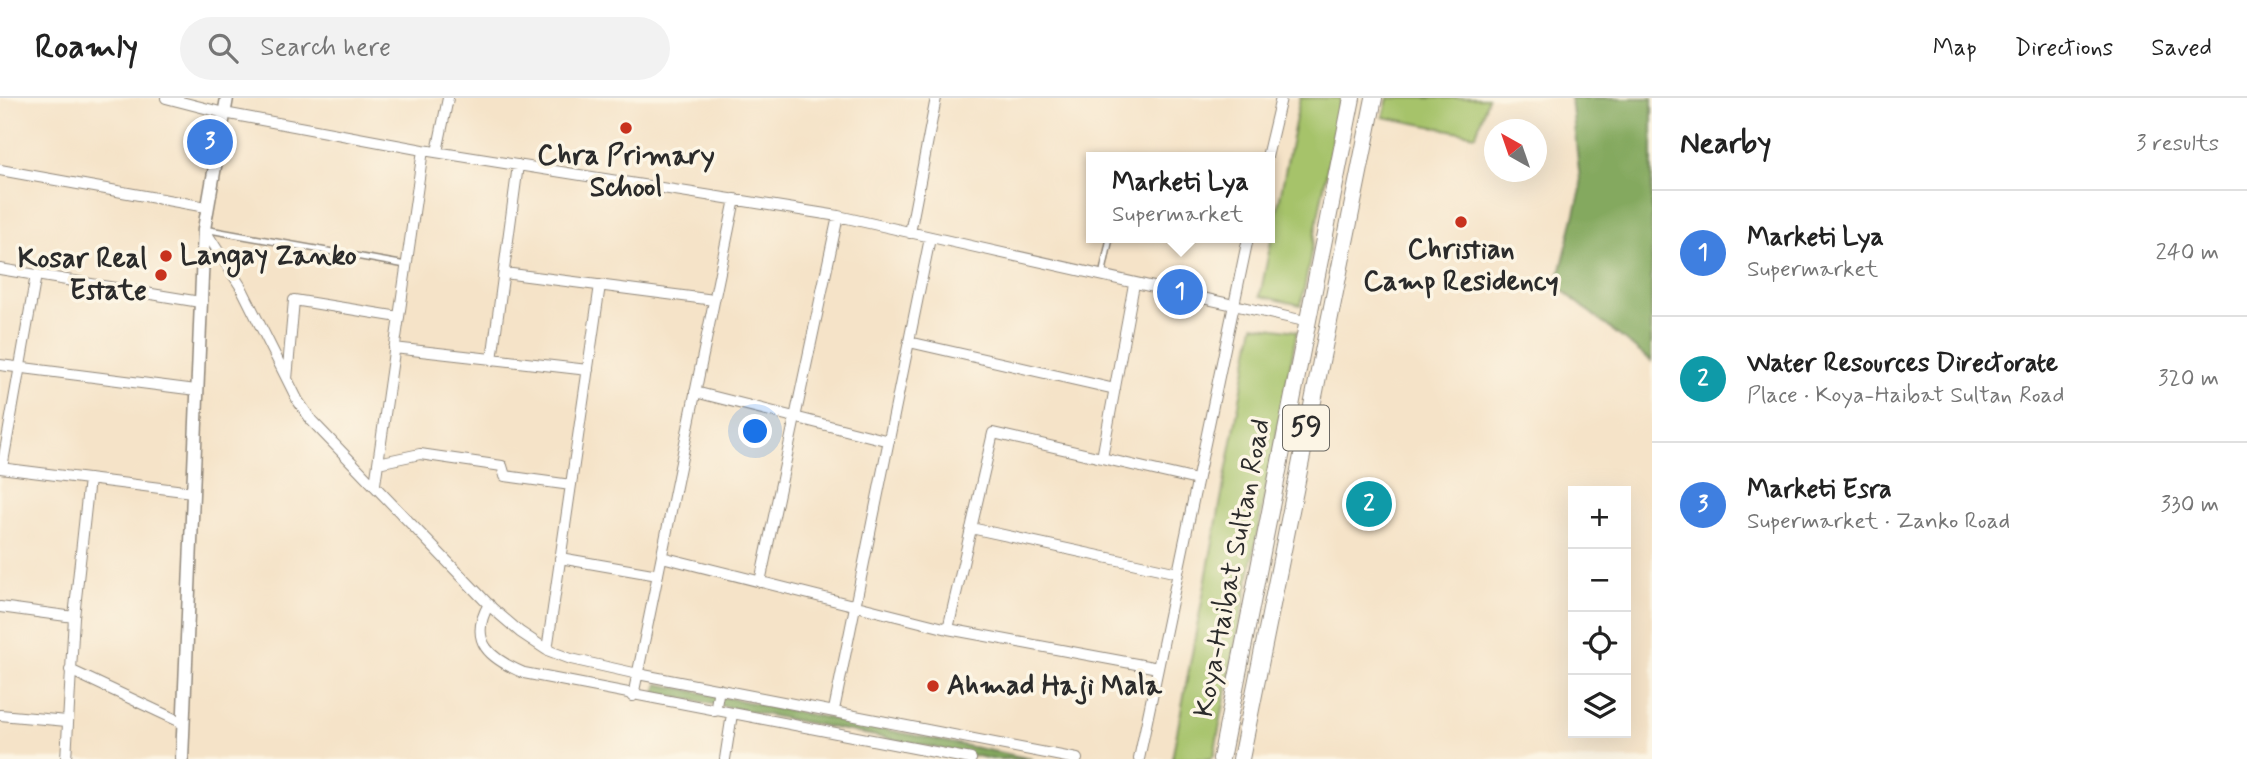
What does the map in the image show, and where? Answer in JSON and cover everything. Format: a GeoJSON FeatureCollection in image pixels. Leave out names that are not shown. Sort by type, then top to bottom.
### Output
{"type":"FeatureCollection","features":[{"type":"Feature","properties":{"kind":"main road","name":"Koya-Haibat Sultan Road"},"geometry":{"type":"LineString","coordinates":[[1221,759],[1352,98]]}},
{"type":"Feature","properties":{"kind":"main road","name":"Koya-Haibat Sultan Road"},"geometry":{"type":"LineString","coordinates":[[1241,759],[1374,98]]}},
{"type":"Feature","properties":{"kind":"street"},"geometry":{"type":"LineString","coordinates":[[166,98],[224,113],[423,150],[838,216],[1309,322]]}},
{"type":"Feature","properties":{"kind":"street"},"geometry":{"type":"LineString","coordinates":[[182,759],[204,229],[227,98]]}},
{"type":"Feature","properties":{"kind":"street"},"geometry":{"type":"LineString","coordinates":[[437,152],[448,98]]}},
{"type":"Feature","properties":{"kind":"street"},"geometry":{"type":"LineString","coordinates":[[910,233],[936,98]]}},
{"type":"Feature","properties":{"kind":"street"},"geometry":{"type":"LineString","coordinates":[[1268,152],[1281,98]]}},
{"type":"Feature","properties":{"kind":"street"},"geometry":{"type":"LineString","coordinates":[[375,484],[423,150]]}},
{"type":"Feature","properties":{"kind":"street"},"geometry":{"type":"LineString","coordinates":[[492,360],[518,165]]}},
{"type":"Feature","properties":{"kind":"street"},"geometry":{"type":"LineString","coordinates":[[0,170],[206,207]]}},
{"type":"Feature","properties":{"kind":"street"},"geometry":{"type":"LineString","coordinates":[[633,696],[735,199]]}},
{"type":"Feature","properties":{"kind":"street"},"geometry":{"type":"LineString","coordinates":[[760,582],[838,216]]}},
{"type":"Feature","properties":{"kind":"street"},"geometry":{"type":"LineString","coordinates":[[204,229],[241,287],[287,379],[321,432],[375,484],[489,604],[547,650],[571,659],[638,674],[1077,759]]}},
{"type":"Feature","properties":{"kind":"street"},"geometry":{"type":"LineString","coordinates":[[834,710],[930,238]]}},
{"type":"Feature","properties":{"kind":"street"},"geometry":{"type":"LineString","coordinates":[[1139,759],[1247,243]]}},
{"type":"Feature","properties":{"kind":"street"},"geometry":{"type":"LineString","coordinates":[[0,269],[200,302]]}},
{"type":"Feature","properties":{"kind":"street"},"geometry":{"type":"LineString","coordinates":[[504,273],[714,300]]}},
{"type":"Feature","properties":{"kind":"street"},"geometry":{"type":"LineString","coordinates":[[36,275],[1,468],[192,492]]}},
{"type":"Feature","properties":{"kind":"street"},"geometry":{"type":"LineString","coordinates":[[1102,458],[1134,284]]}},
{"type":"Feature","properties":{"kind":"street"},"geometry":{"type":"LineString","coordinates":[[547,650],[600,285]]}},
{"type":"Feature","properties":{"kind":"street"},"geometry":{"type":"LineString","coordinates":[[287,379],[294,300],[399,317]]}},
{"type":"Feature","properties":{"kind":"street"},"geometry":{"type":"LineString","coordinates":[[909,342],[1115,389]]}},
{"type":"Feature","properties":{"kind":"street"},"geometry":{"type":"LineString","coordinates":[[394,348],[588,370]]}},
{"type":"Feature","properties":{"kind":"street"},"geometry":{"type":"LineString","coordinates":[[0,365],[197,390]]}},
{"type":"Feature","properties":{"kind":"street"},"geometry":{"type":"LineString","coordinates":[[695,392],[889,441]]}},
{"type":"Feature","properties":{"kind":"street"},"geometry":{"type":"LineString","coordinates":[[948,629],[993,433],[1197,480]]}},
{"type":"Feature","properties":{"kind":"street"},"geometry":{"type":"LineString","coordinates":[[378,463],[420,454],[502,466],[505,476],[571,485]]}},
{"type":"Feature","properties":{"kind":"street"},"geometry":{"type":"LineString","coordinates":[[66,759],[74,617],[89,479]]}},
{"type":"Feature","properties":{"kind":"street"},"geometry":{"type":"LineString","coordinates":[[971,528],[1178,573]]}},
{"type":"Feature","properties":{"kind":"street"},"geometry":{"type":"LineString","coordinates":[[662,557],[948,629],[1158,668]]}},
{"type":"Feature","properties":{"kind":"street"},"geometry":{"type":"LineString","coordinates":[[560,558],[659,575]]}},
{"type":"Feature","properties":{"kind":"street"},"geometry":{"type":"LineString","coordinates":[[489,604],[482,617],[479,635],[489,653],[503,664],[524,673],[971,759]]}},
{"type":"Feature","properties":{"kind":"street"},"geometry":{"type":"LineString","coordinates":[[0,607],[74,617]]}},
{"type":"Feature","properties":{"kind":"street"},"geometry":{"type":"LineString","coordinates":[[70,670],[183,723]]}},
{"type":"Feature","properties":{"kind":"street"},"geometry":{"type":"LineString","coordinates":[[715,711],[719,689]]}},
{"type":"Feature","properties":{"kind":"street"},"geometry":{"type":"LineString","coordinates":[[725,759],[733,714]]}},
{"type":"Feature","properties":{"kind":"street"},"geometry":{"type":"LineString","coordinates":[[0,715],[67,721]]}},
{"type":"Feature","properties":{"kind":"lane"},"geometry":{"type":"LineString","coordinates":[[204,229],[406,265]]}},
{"type":"Feature","properties":{"kind":"lane"},"geometry":{"type":"LineString","coordinates":[[1102,276],[1109,243]]}},
{"type":"Feature","properties":{"kind":"green space"},"geometry":{"type":"Polygon","coordinates":[[[1300,98],[1341,98],[1301,305],[1260,296],[1271,243],[1275,243],[1275,222],[1300,98]]]}},
{"type":"Feature","properties":{"kind":"green space"},"geometry":{"type":"Polygon","coordinates":[[[1388,98],[1488,98],[1476,135],[1383,117],[1388,98]]]}},
{"type":"Feature","properties":{"kind":"green space"},"geometry":{"type":"Polygon","coordinates":[[[1571,98],[1652,98],[1651,361],[1557,286],[1581,189],[1571,98]]]}},
{"type":"Feature","properties":{"kind":"green space"},"geometry":{"type":"Polygon","coordinates":[[[1254,325],[1297,331],[1214,755],[1210,759],[1172,759],[1254,325]]]}},
{"type":"Feature","properties":{"kind":"green space"},"geometry":{"type":"Polygon","coordinates":[[[658,684],[1032,759],[992,759],[655,693],[658,684]]]}},
{"type":"Feature","properties":{"kind":"place","name":"Chra Primary School"},"geometry":{"type":"Point","coordinates":[626,128]}},
{"type":"Feature","properties":{"kind":"place","name":"Marketi Esra"},"geometry":{"type":"Point","coordinates":[210,142]}},
{"type":"Feature","properties":{"kind":"place","name":"Christian Camp Residency"},"geometry":{"type":"Point","coordinates":[1461,222]}},
{"type":"Feature","properties":{"kind":"place","name":"Langay Zanko"},"geometry":{"type":"Point","coordinates":[166,256]}},
{"type":"Feature","properties":{"kind":"place","name":"Kosar Real Estate"},"geometry":{"type":"Point","coordinates":[161,275]}},
{"type":"Feature","properties":{"kind":"place","name":"Marketi Lya"},"geometry":{"type":"Point","coordinates":[1180,292]}},
{"type":"Feature","properties":{"kind":"place","name":"Water Resources Directorate"},"geometry":{"type":"Point","coordinates":[1369,504]}},
{"type":"Feature","properties":{"kind":"place","name":"Ahmad Haji Mala"},"geometry":{"type":"Point","coordinates":[933,686]}}]}
